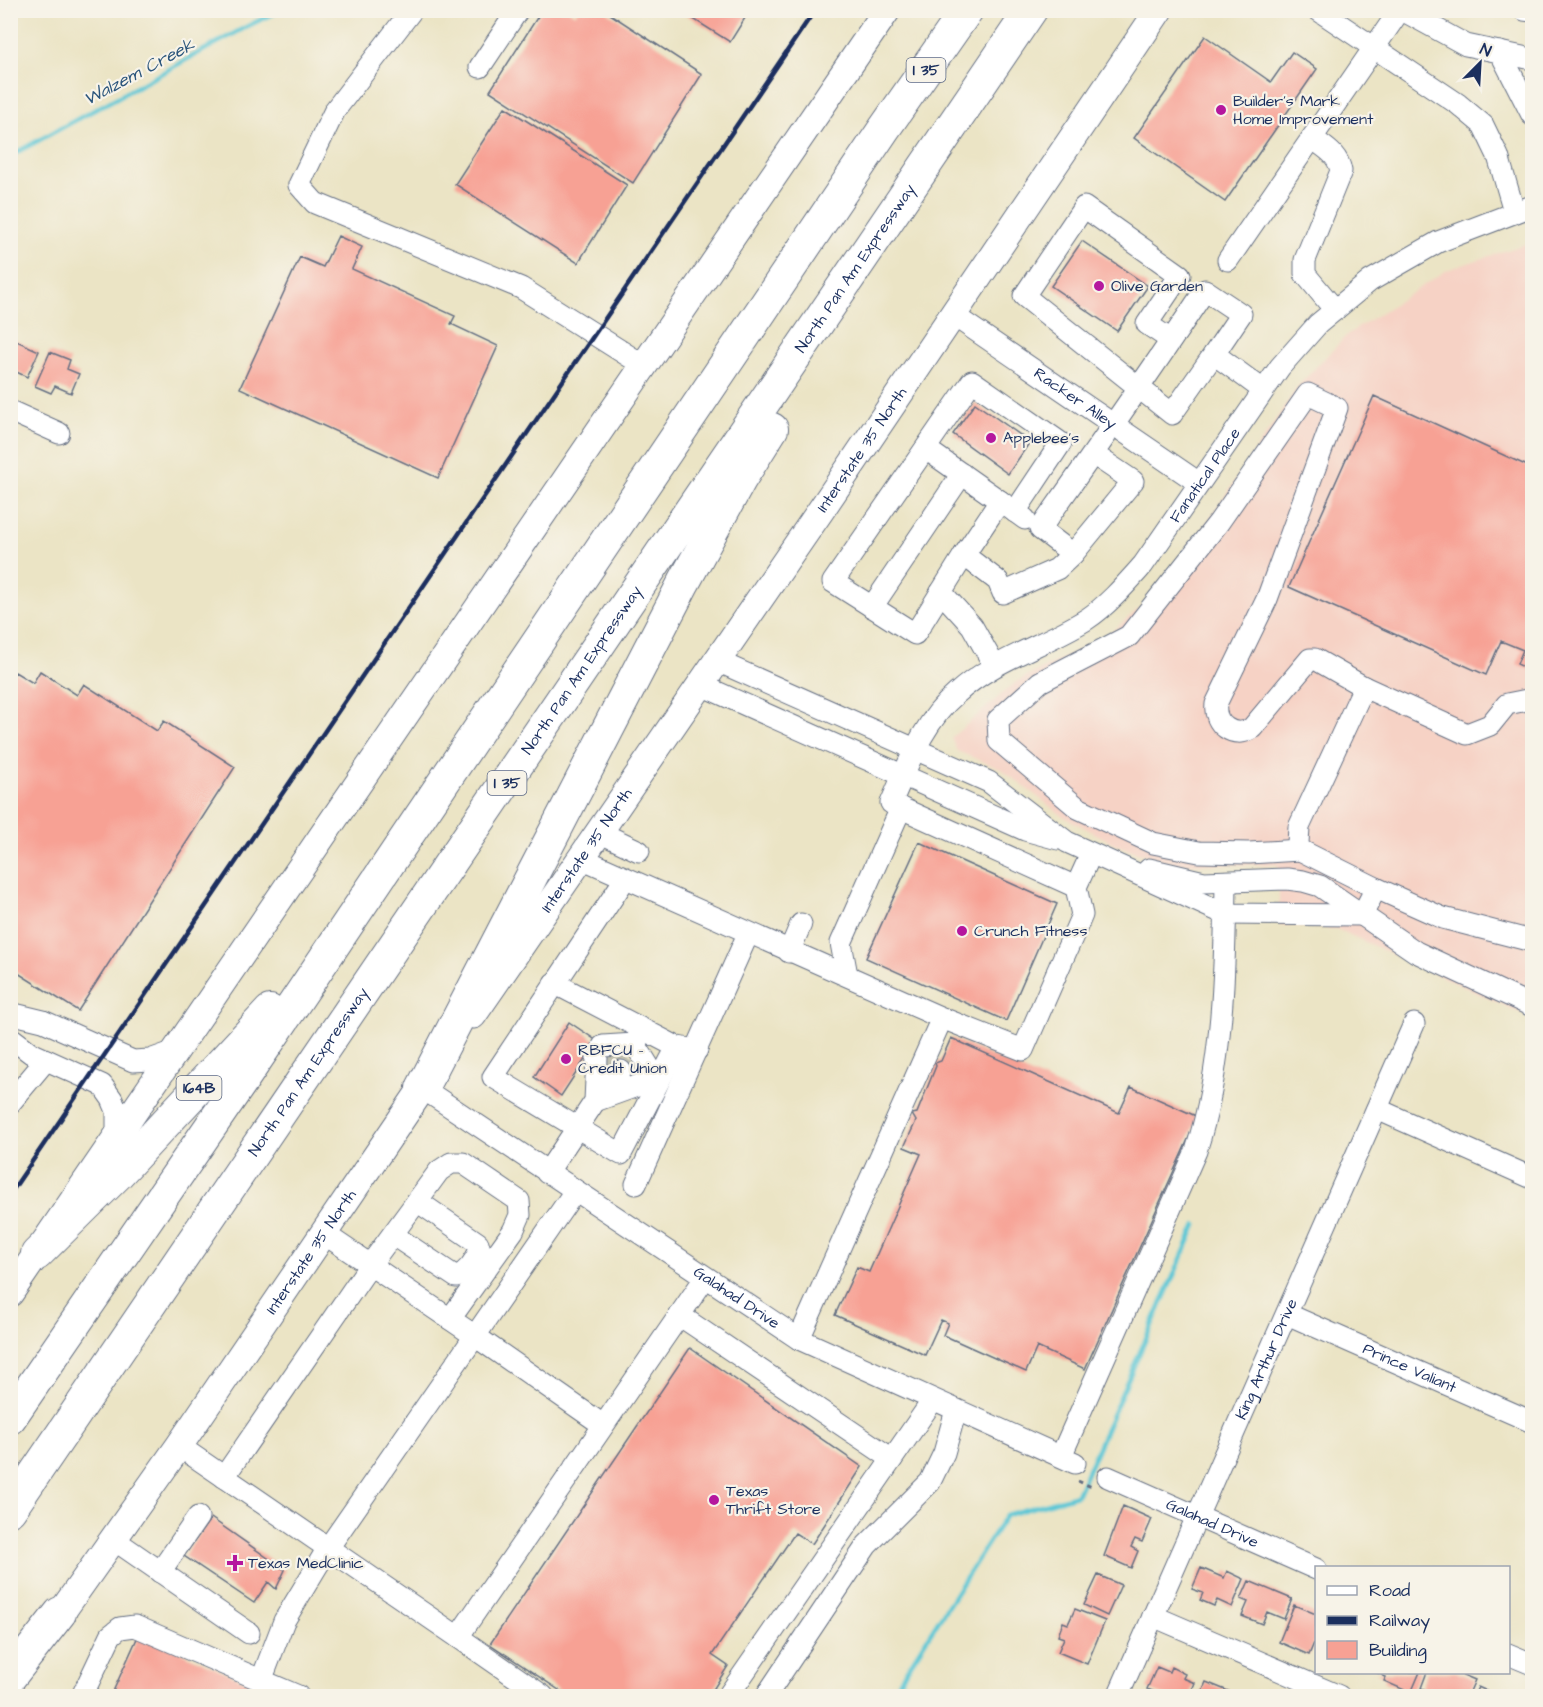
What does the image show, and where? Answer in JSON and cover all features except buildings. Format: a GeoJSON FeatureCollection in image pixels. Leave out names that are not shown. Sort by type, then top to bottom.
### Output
{"type":"FeatureCollection","features":[{"type":"Feature","properties":{"kind":"highway","name":"I 35"},"geometry":{"type":"LineString","coordinates":[[10,1418],[967,10]]}},
{"type":"Feature","properties":{"kind":"highway","name":"North Pan Am Expressway"},"geometry":{"type":"LineString","coordinates":[[10,1510],[1031,10]]}},
{"type":"Feature","properties":{"kind":"highway"},"geometry":{"type":"LineString","coordinates":[[422,1088],[740,480],[874,276],[1001,54]]}},
{"type":"Feature","properties":{"kind":"highway","name":"164B"},"geometry":{"type":"LineString","coordinates":[[37,1254],[117,1175],[252,1032],[354,915]]}},
{"type":"Feature","properties":{"kind":"highway"},"geometry":{"type":"LineString","coordinates":[[10,1677],[60,1613]]}},
{"type":"Feature","properties":{"kind":"main road"},"geometry":{"type":"LineString","coordinates":[[10,1293],[887,10]]}},
{"type":"Feature","properties":{"kind":"main road","name":"Interstate 35 North"},"geometry":{"type":"LineString","coordinates":[[10,1689],[60,1613],[179,1446],[422,1088],[701,686],[1160,10]]}},
{"type":"Feature","properties":{"kind":"street"},"geometry":{"type":"LineString","coordinates":[[412,10],[335,110],[299,185],[315,203],[521,288],[643,365]]}},
{"type":"Feature","properties":{"kind":"street"},"geometry":{"type":"LineString","coordinates":[[480,67],[518,10]]}},
{"type":"Feature","properties":{"kind":"street"},"geometry":{"type":"LineString","coordinates":[[1318,10],[1458,104],[1483,125],[1523,209]]}},
{"type":"Feature","properties":{"kind":"street"},"geometry":{"type":"LineString","coordinates":[[1228,260],[1401,10],[1466,45],[1533,59]]}},
{"type":"Feature","properties":{"kind":"street"},"geometry":{"type":"LineString","coordinates":[[1524,10],[1533,10]]}},
{"type":"Feature","properties":{"kind":"street"},"geometry":{"type":"LineString","coordinates":[[1500,52],[1533,115]]}},
{"type":"Feature","properties":{"kind":"street"},"geometry":{"type":"LineString","coordinates":[[1312,138],[1333,154],[1340,162],[1341,171],[1305,260],[1305,274],[1335,310]]}},
{"type":"Feature","properties":{"kind":"street"},"geometry":{"type":"LineString","coordinates":[[1040,529],[1139,389],[1205,290],[1242,314],[1172,414],[1139,389],[1024,296],[1084,207],[1180,275],[1147,324],[1171,340]]}},
{"type":"Feature","properties":{"kind":"street","name":"Fanatical Place"},"geometry":{"type":"LineString","coordinates":[[901,808],[891,803],[927,726],[955,694],[994,665],[1087,619],[1118,592],[1143,565],[1263,390],[1287,358],[1318,324],[1370,282],[1438,242],[1523,209]]}},
{"type":"Feature","properties":{"kind":"street","name":"Racker Alley"},"geometry":{"type":"LineString","coordinates":[[953,315],[1199,483]]}},
{"type":"Feature","properties":{"kind":"street"},"geometry":{"type":"LineString","coordinates":[[1214,354],[1263,390]]}},
{"type":"Feature","properties":{"kind":"street"},"geometry":{"type":"LineString","coordinates":[[972,381],[1061,443],[1008,507],[964,555],[915,634],[833,582],[926,449],[972,381]]}},
{"type":"Feature","properties":{"kind":"street"},"geometry":{"type":"LineString","coordinates":[[1533,702],[1527,700],[1507,704],[1490,725],[1467,734],[1364,687],[1315,659],[1310,659],[1248,731],[1231,732],[1224,727],[1215,710],[1268,599],[1337,408],[1308,394],[1220,522],[1129,636],[1040,682],[998,720],[999,741],[1078,808],[1153,843],[1199,852],[1249,853],[1300,850],[1443,918],[1533,941]]}},
{"type":"Feature","properties":{"kind":"street"},"geometry":{"type":"LineString","coordinates":[[10,411],[59,433]]}},
{"type":"Feature","properties":{"kind":"street"},"geometry":{"type":"LineString","coordinates":[[926,449],[1073,554]]}},
{"type":"Feature","properties":{"kind":"street"},"geometry":{"type":"LineString","coordinates":[[964,555],[998,581],[1004,593],[1057,569],[1073,554],[1133,481],[1093,454]]}},
{"type":"Feature","properties":{"kind":"street"},"geometry":{"type":"LineString","coordinates":[[872,607],[962,474]]}},
{"type":"Feature","properties":{"kind":"street"},"geometry":{"type":"LineString","coordinates":[[941,592],[972,626],[994,665]]}},
{"type":"Feature","properties":{"kind":"street"},"geometry":{"type":"LineString","coordinates":[[717,661],[989,782],[1067,842]]}},
{"type":"Feature","properties":{"kind":"street"},"geometry":{"type":"LineString","coordinates":[[701,686],[1025,830],[1067,842],[1225,914],[1362,915]]}},
{"type":"Feature","properties":{"kind":"street"},"geometry":{"type":"LineString","coordinates":[[1300,850],[1299,827],[1364,687]]}},
{"type":"Feature","properties":{"kind":"street"},"geometry":{"type":"LineString","coordinates":[[847,975],[841,942],[901,808],[1076,887]]}},
{"type":"Feature","properties":{"kind":"street"},"geometry":{"type":"LineString","coordinates":[[599,832],[639,851]]}},
{"type":"Feature","properties":{"kind":"street"},"geometry":{"type":"LineString","coordinates":[[581,858],[789,952],[1023,1050],[1082,915],[1076,887],[1095,856]]}},
{"type":"Feature","properties":{"kind":"street"},"geometry":{"type":"LineString","coordinates":[[1095,856],[1204,882],[1287,879],[1320,886],[1416,952],[1533,1006]]}},
{"type":"Feature","properties":{"kind":"street"},"geometry":{"type":"LineString","coordinates":[[626,879],[493,1077],[621,1154],[687,1048],[748,934]]}},
{"type":"Feature","properties":{"kind":"street"},"geometry":{"type":"LineString","coordinates":[[1287,879],[1287,914]]}},
{"type":"Feature","properties":{"kind":"street"},"geometry":{"type":"LineString","coordinates":[[1070,1466],[1196,1151],[1206,1119],[1216,1066],[1226,882]]}},
{"type":"Feature","properties":{"kind":"street"},"geometry":{"type":"LineString","coordinates":[[1362,915],[1376,888]]}},
{"type":"Feature","properties":{"kind":"street"},"geometry":{"type":"LineString","coordinates":[[789,952],[801,924]]}},
{"type":"Feature","properties":{"kind":"street"},"geometry":{"type":"LineString","coordinates":[[554,983],[626,1061]]}},
{"type":"Feature","properties":{"kind":"street"},"geometry":{"type":"LineString","coordinates":[[10,1013],[43,1020],[133,1061],[150,1060],[178,1050]]}},
{"type":"Feature","properties":{"kind":"street"},"geometry":{"type":"LineString","coordinates":[[799,1339],[942,1018]]}},
{"type":"Feature","properties":{"kind":"street","name":"King Arthur Drive"},"geometry":{"type":"LineString","coordinates":[[1118,1696],[1414,1024]]}},
{"type":"Feature","properties":{"kind":"street"},"geometry":{"type":"LineString","coordinates":[[10,1037],[31,1053],[102,1085],[108,1091],[117,1111],[117,1134]]}},
{"type":"Feature","properties":{"kind":"street"},"geometry":{"type":"LineString","coordinates":[[66,1069],[79,1037]]}},
{"type":"Feature","properties":{"kind":"street"},"geometry":{"type":"LineString","coordinates":[[547,1173],[595,1101],[626,1061],[687,1048]]}},
{"type":"Feature","properties":{"kind":"street"},"geometry":{"type":"LineString","coordinates":[[636,1184],[687,1048]]}},
{"type":"Feature","properties":{"kind":"street"},"geometry":{"type":"LineString","coordinates":[[10,1103],[46,1060]]}},
{"type":"Feature","properties":{"kind":"street"},"geometry":{"type":"LineString","coordinates":[[595,1101],[626,1061]]}},
{"type":"Feature","properties":{"kind":"street"},"geometry":{"type":"LineString","coordinates":[[10,1080],[32,1077]]}},
{"type":"Feature","properties":{"kind":"street","name":"Galahad Drive"},"geometry":{"type":"LineString","coordinates":[[422,1088],[799,1339],[956,1410],[1070,1466]]}},
{"type":"Feature","properties":{"kind":"street"},"geometry":{"type":"LineString","coordinates":[[1377,1109],[1533,1178]]}},
{"type":"Feature","properties":{"kind":"street"},"geometry":{"type":"LineString","coordinates":[[224,1477],[370,1265],[439,1171],[451,1163],[463,1163],[519,1202],[520,1215],[513,1231],[450,1319]]}},
{"type":"Feature","properties":{"kind":"street"},"geometry":{"type":"LineString","coordinates":[[261,1681],[284,1621],[328,1548],[575,1191]]}},
{"type":"Feature","properties":{"kind":"street"},"geometry":{"type":"LineString","coordinates":[[393,1235],[456,1277],[464,1274],[472,1265],[480,1251],[478,1243],[417,1201]]}},
{"type":"Feature","properties":{"kind":"street"},"geometry":{"type":"LineString","coordinates":[[323,1233],[603,1425]]}},
{"type":"Feature","properties":{"kind":"street"},"geometry":{"type":"LineString","coordinates":[[458,1637],[705,1278]]}},
{"type":"Feature","properties":{"kind":"street","name":"Prince Valiant"},"geometry":{"type":"LineString","coordinates":[[1287,1314],[1533,1422]]}},
{"type":"Feature","properties":{"kind":"street"},"geometry":{"type":"LineString","coordinates":[[679,1315],[892,1459]]}},
{"type":"Feature","properties":{"kind":"street"},"geometry":{"type":"LineString","coordinates":[[728,1696],[933,1400]]}},
{"type":"Feature","properties":{"kind":"street"},"geometry":{"type":"LineString","coordinates":[[766,1696],[867,1545],[930,1482],[944,1453],[956,1410]]}},
{"type":"Feature","properties":{"kind":"street"},"geometry":{"type":"LineString","coordinates":[[179,1446],[543,1696]]}},
{"type":"Feature","properties":{"kind":"street","name":"Galahad Drive"},"geometry":{"type":"LineString","coordinates":[[1099,1482],[1196,1516],[1315,1568]]}},
{"type":"Feature","properties":{"kind":"street"},"geometry":{"type":"LineString","coordinates":[[160,1572],[198,1516]]}},
{"type":"Feature","properties":{"kind":"street"},"geometry":{"type":"LineString","coordinates":[[113,1539],[249,1633]]}},
{"type":"Feature","properties":{"kind":"street"},"geometry":{"type":"LineString","coordinates":[[1153,1616],[1339,1696]]}},
{"type":"Feature","properties":{"kind":"street"},"geometry":{"type":"LineString","coordinates":[[82,1696],[111,1635],[120,1628],[135,1626],[298,1696]]}},
{"type":"Feature","properties":{"kind":"street"},"geometry":{"type":"LineString","coordinates":[[1510,1654],[1533,1665]]}},
{"type":"Feature","properties":{"kind":"path"},"geometry":{"type":"LineString","coordinates":[[1070,1466],[1099,1482]]}},
{"type":"Feature","properties":{"kind":"shaded area"},"geometry":{"type":"Polygon","coordinates":[[[1532,242],[1532,1018],[1337,929],[1280,925],[1278,865],[1174,864],[1119,846],[1064,817],[1001,769],[957,751],[951,738],[1016,682],[1107,636],[1165,586],[1299,385],[1348,334],[1447,270],[1532,242]]]}},
{"type":"Feature","properties":{"kind":"waterway","name":"Walzem Creek"},"geometry":{"type":"LineString","coordinates":[[10,156],[280,10]]}},
{"type":"Feature","properties":{"kind":"waterway"},"geometry":{"type":"LineString","coordinates":[[890,1696],[1006,1515],[1077,1495],[1196,1225]]}},
{"type":"Feature","properties":{"kind":"tunnel"},"geometry":{"type":"LineString","coordinates":[[613,1066],[619,1054]]}},
{"type":"Feature","properties":{"kind":"tunnel"},"geometry":{"type":"LineString","coordinates":[[629,1075],[635,1063]]}},
{"type":"Feature","properties":{"kind":"railway"},"geometry":{"type":"LineString","coordinates":[[10,1194],[815,10]]}},
{"type":"Feature","properties":{"kind":"place","name":"Builder's Mark Home Improvement"},"geometry":{"type":"Point","coordinates":[1221,110]}},
{"type":"Feature","properties":{"kind":"place","name":"Olive Garden"},"geometry":{"type":"Point","coordinates":[1099,286]}},
{"type":"Feature","properties":{"kind":"place","name":"Applebee's"},"geometry":{"type":"Point","coordinates":[991,438]}},
{"type":"Feature","properties":{"kind":"place","name":"Crunch Fitness"},"geometry":{"type":"Point","coordinates":[962,931]}},
{"type":"Feature","properties":{"kind":"place","name":"RBFCU - Credit Union"},"geometry":{"type":"Point","coordinates":[566,1059]}},
{"type":"Feature","properties":{"kind":"place","name":"Texas Thrift Store"},"geometry":{"type":"Point","coordinates":[714,1500]}},
{"type":"Feature","properties":{"kind":"place","name":"Texas MedClinic"},"geometry":{"type":"Point","coordinates":[235,1563]}}]}
